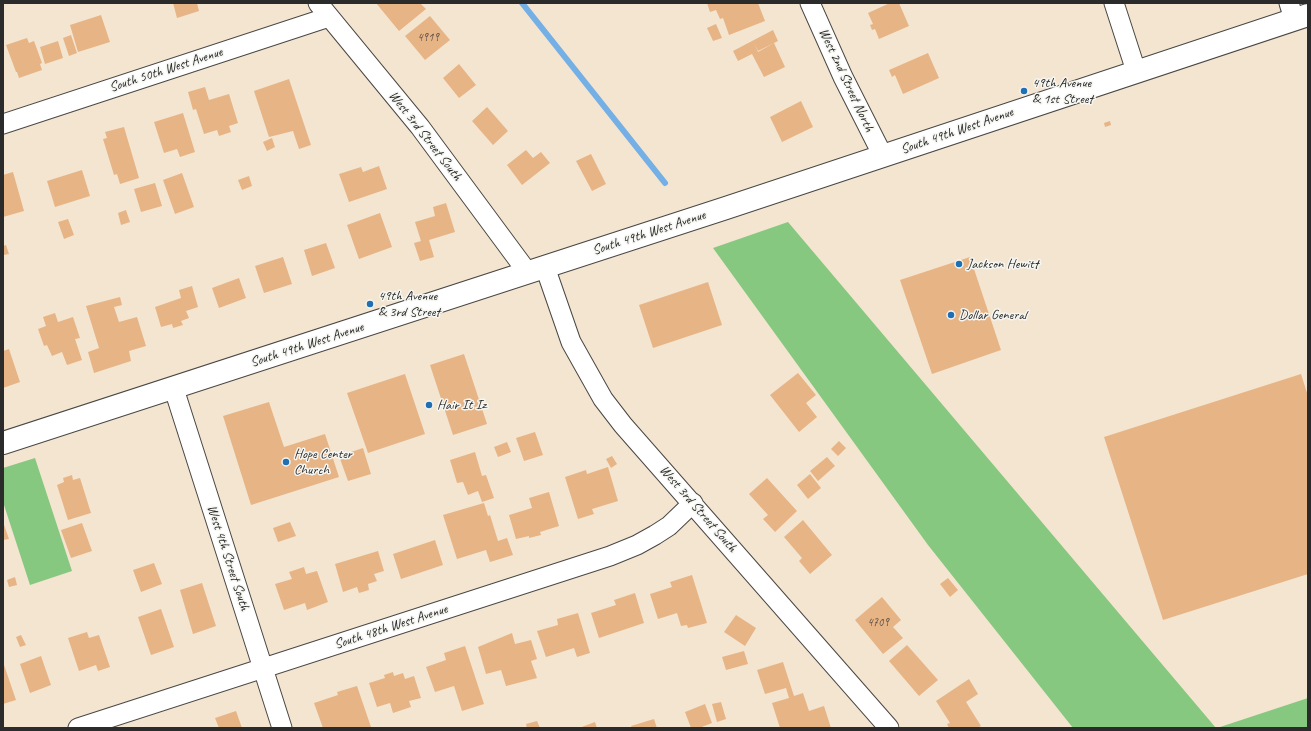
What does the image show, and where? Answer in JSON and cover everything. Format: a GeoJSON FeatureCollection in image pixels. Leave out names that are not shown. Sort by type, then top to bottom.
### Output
{"type":"FeatureCollection","features":[{"type":"Feature","properties":{"kind":"street","name":"West 2nd Street North"},"geometry":{"type":"LineString","coordinates":[[810,3],[843,77],[883,156]]}},
{"type":"Feature","properties":{"kind":"street"},"geometry":{"type":"LineString","coordinates":[[1114,3],[1136,71]]}},
{"type":"Feature","properties":{"kind":"street","name":"South 50th West Avenue"},"geometry":{"type":"LineString","coordinates":[[3,124],[324,10]]}},
{"type":"Feature","properties":{"kind":"street","name":"West 3rd Street South"},"geometry":{"type":"LineString","coordinates":[[324,10],[536,270],[603,400],[623,425],[889,728]]}},
{"type":"Feature","properties":{"kind":"street","name":"South 49th West Avenue"},"geometry":{"type":"LineString","coordinates":[[3,443],[174,389],[883,156],[1136,71],[1297,12]]}},
{"type":"Feature","properties":{"kind":"street","name":"West 4th Street South"},"geometry":{"type":"LineString","coordinates":[[174,389],[282,728]]}},
{"type":"Feature","properties":{"kind":"street","name":"South 48th West Avenue"},"geometry":{"type":"LineString","coordinates":[[78,728],[610,556],[637,545],[656,535],[669,526],[693,503]]}},
{"type":"Feature","properties":{"kind":"green space"},"geometry":{"type":"Polygon","coordinates":[[[788,222],[1216,728],[1073,728],[928,545],[713,248],[788,222]]]}},
{"type":"Feature","properties":{"kind":"green space"},"geometry":{"type":"Polygon","coordinates":[[[35,458],[72,571],[30,585],[3,502],[3,468],[35,458]]]}},
{"type":"Feature","properties":{"kind":"green space"},"geometry":{"type":"Polygon","coordinates":[[[1308,698],[1308,728],[1217,728],[1308,698]]]}},
{"type":"Feature","properties":{"kind":"building"},"geometry":{"type":"Polygon","coordinates":[[[173,3],[197,3],[199,11],[177,18],[173,3]]]}},
{"type":"Feature","properties":{"kind":"building"},"geometry":{"type":"Polygon","coordinates":[[[376,3],[420,3],[426,9],[399,31],[376,3]]]}},
{"type":"Feature","properties":{"kind":"building"},"geometry":{"type":"Polygon","coordinates":[[[707,3],[758,3],[765,21],[729,35],[723,18],[720,19],[716,10],[710,12],[707,3]]]}},
{"type":"Feature","properties":{"kind":"building"},"geometry":{"type":"Polygon","coordinates":[[[890,3],[899,3],[909,26],[879,39],[875,29],[872,30],[870,25],[873,24],[868,13],[890,3]]]}},
{"type":"Feature","properties":{"kind":"building"},"geometry":{"type":"Polygon","coordinates":[[[101,15],[110,42],[78,52],[70,25],[101,15]]]}},
{"type":"Feature","properties":{"kind":"building"},"geometry":{"type":"Polygon","coordinates":[[[430,16],[450,40],[425,60],[405,36],[430,16]]]}},
{"type":"Feature","properties":{"kind":"building"},"geometry":{"type":"Polygon","coordinates":[[[716,24],[722,38],[713,41],[707,28],[716,24]]]}},
{"type":"Feature","properties":{"kind":"building"},"geometry":{"type":"Polygon","coordinates":[[[773,30],[778,41],[774,43],[785,67],[764,77],[752,54],[738,61],[733,51],[773,30]]]}},
{"type":"Feature","properties":{"kind":"building"},"geometry":{"type":"Polygon","coordinates":[[[71,35],[77,53],[69,56],[63,38],[71,35]]]}},
{"type":"Feature","properties":{"kind":"building"},"geometry":{"type":"Polygon","coordinates":[[[27,38],[29,43],[34,41],[42,63],[40,64],[42,70],[19,78],[6,45],[27,38]]]}},
{"type":"Feature","properties":{"kind":"building"},"geometry":{"type":"Polygon","coordinates":[[[58,41],[63,58],[45,64],[40,47],[58,41]]]}},
{"type":"Feature","properties":{"kind":"building"},"geometry":{"type":"Polygon","coordinates":[[[928,53],[939,78],[903,94],[895,75],[892,77],[889,70],[928,53]]]}},
{"type":"Feature","properties":{"kind":"building"},"geometry":{"type":"Polygon","coordinates":[[[459,64],[476,85],[459,98],[443,78],[459,64]]]}},
{"type":"Feature","properties":{"kind":"building"},"geometry":{"type":"Polygon","coordinates":[[[289,79],[311,145],[299,149],[293,131],[269,137],[254,91],[289,79]]]}},
{"type":"Feature","properties":{"kind":"building"},"geometry":{"type":"Polygon","coordinates":[[[205,87],[209,100],[229,94],[238,123],[229,126],[231,132],[219,136],[217,130],[204,134],[196,109],[193,110],[188,92],[205,87]]]}},
{"type":"Feature","properties":{"kind":"building"},"geometry":{"type":"Polygon","coordinates":[[[801,101],[813,127],[782,142],[770,117],[801,101]]]}},
{"type":"Feature","properties":{"kind":"building"},"geometry":{"type":"Polygon","coordinates":[[[487,107],[508,131],[493,145],[472,121],[487,107]]]}},
{"type":"Feature","properties":{"kind":"building"},"geometry":{"type":"Polygon","coordinates":[[[183,113],[195,152],[180,157],[177,149],[164,153],[154,122],[183,113]]]}},
{"type":"Feature","properties":{"kind":"building"},"geometry":{"type":"Polygon","coordinates":[[[1110,121],[1111,125],[1105,127],[1104,123],[1110,121]]]}},
{"type":"Feature","properties":{"kind":"building"},"geometry":{"type":"Polygon","coordinates":[[[124,127],[139,178],[120,184],[117,174],[114,175],[103,139],[107,138],[105,132],[124,127]]]}},
{"type":"Feature","properties":{"kind":"building"},"geometry":{"type":"Polygon","coordinates":[[[272,138],[275,147],[267,151],[263,142],[272,138]]]}},
{"type":"Feature","properties":{"kind":"building"},"geometry":{"type":"Polygon","coordinates":[[[526,150],[533,158],[541,152],[550,163],[522,185],[507,165],[526,150]]]}},
{"type":"Feature","properties":{"kind":"building"},"geometry":{"type":"Polygon","coordinates":[[[591,154],[606,184],[592,191],[576,161],[591,154]]]}},
{"type":"Feature","properties":{"kind":"building"},"geometry":{"type":"Polygon","coordinates":[[[379,166],[387,189],[349,202],[339,174],[361,167],[363,172],[379,166]]]}},
{"type":"Feature","properties":{"kind":"building"},"geometry":{"type":"Polygon","coordinates":[[[82,170],[90,196],[55,207],[47,181],[82,170]]]}},
{"type":"Feature","properties":{"kind":"building"},"geometry":{"type":"Polygon","coordinates":[[[13,172],[24,211],[3,217],[3,175],[13,172]]]}},
{"type":"Feature","properties":{"kind":"building"},"geometry":{"type":"Polygon","coordinates":[[[182,173],[194,207],[175,214],[163,180],[182,173]]]}},
{"type":"Feature","properties":{"kind":"building"},"geometry":{"type":"Polygon","coordinates":[[[249,176],[252,186],[242,190],[238,180],[249,176]]]}},
{"type":"Feature","properties":{"kind":"building"},"geometry":{"type":"Polygon","coordinates":[[[155,183],[162,206],[141,212],[134,189],[155,183]]]}},
{"type":"Feature","properties":{"kind":"building"},"geometry":{"type":"Polygon","coordinates":[[[446,203],[455,232],[429,240],[434,257],[420,261],[414,243],[421,241],[415,222],[435,216],[433,207],[446,203]]]}},
{"type":"Feature","properties":{"kind":"building"},"geometry":{"type":"Polygon","coordinates":[[[126,210],[130,222],[121,225],[118,213],[126,210]]]}},
{"type":"Feature","properties":{"kind":"building"},"geometry":{"type":"Polygon","coordinates":[[[380,213],[392,247],[359,259],[347,225],[380,213]]]}},
{"type":"Feature","properties":{"kind":"building"},"geometry":{"type":"Polygon","coordinates":[[[68,219],[74,235],[64,239],[58,222],[68,219]]]}},
{"type":"Feature","properties":{"kind":"building"},"geometry":{"type":"Polygon","coordinates":[[[326,243],[335,268],[312,276],[304,250],[326,243]]]}},
{"type":"Feature","properties":{"kind":"building"},"geometry":{"type":"Polygon","coordinates":[[[6,245],[9,254],[3,255],[3,246],[6,245]]]}},
{"type":"Feature","properties":{"kind":"building"},"geometry":{"type":"Polygon","coordinates":[[[283,257],[292,284],[264,293],[255,266],[283,257]]]}},
{"type":"Feature","properties":{"kind":"building","name":"Dollar General"},"geometry":{"type":"Polygon","coordinates":[[[970,257],[1001,350],[932,374],[900,280],[970,257]]]}},
{"type":"Feature","properties":{"kind":"building"},"geometry":{"type":"Polygon","coordinates":[[[239,278],[246,298],[219,308],[212,288],[239,278]]]}},
{"type":"Feature","properties":{"kind":"building"},"geometry":{"type":"Polygon","coordinates":[[[708,282],[722,325],[653,348],[639,305],[708,282]]]}},
{"type":"Feature","properties":{"kind":"building"},"geometry":{"type":"Polygon","coordinates":[[[192,286],[198,307],[186,311],[189,318],[181,321],[183,325],[173,328],[172,324],[161,327],[155,307],[181,298],[179,290],[192,286]]]}},
{"type":"Feature","properties":{"kind":"building"},"geometry":{"type":"Polygon","coordinates":[[[120,297],[122,305],[114,307],[119,322],[137,317],[146,346],[129,351],[131,361],[94,373],[88,352],[99,348],[86,306],[120,297]]]}},
{"type":"Feature","properties":{"kind":"building"},"geometry":{"type":"Polygon","coordinates":[[[55,313],[58,322],[73,317],[80,338],[75,339],[82,360],[67,365],[62,352],[52,356],[47,345],[44,346],[38,329],[46,326],[43,317],[55,313]]]}},
{"type":"Feature","properties":{"kind":"building"},"geometry":{"type":"Polygon","coordinates":[[[9,349],[20,382],[3,388],[3,351],[9,349]]]}},
{"type":"Feature","properties":{"kind":"building"},"geometry":{"type":"Polygon","coordinates":[[[464,354],[487,424],[453,435],[430,365],[464,354]]]}},
{"type":"Feature","properties":{"kind":"building"},"geometry":{"type":"Polygon","coordinates":[[[798,373],[816,395],[806,403],[817,417],[799,432],[770,395],[798,373]]]}},
{"type":"Feature","properties":{"kind":"building"},"geometry":{"type":"Polygon","coordinates":[[[405,374],[425,434],[368,453],[347,393],[405,374]]]}},
{"type":"Feature","properties":{"kind":"building"},"geometry":{"type":"Polygon","coordinates":[[[1301,374],[1308,396],[1308,574],[1163,620],[1104,437],[1301,374]]]}},
{"type":"Feature","properties":{"kind":"building","name":"Hope Center Church"},"geometry":{"type":"Polygon","coordinates":[[[269,402],[284,447],[325,434],[339,477],[251,505],[223,416],[269,402]]]}},
{"type":"Feature","properties":{"kind":"building"},"geometry":{"type":"Polygon","coordinates":[[[535,432],[543,455],[524,461],[516,438],[535,432]]]}},
{"type":"Feature","properties":{"kind":"building"},"geometry":{"type":"Polygon","coordinates":[[[839,441],[846,448],[838,456],[831,449],[839,441]]]}},
{"type":"Feature","properties":{"kind":"building"},"geometry":{"type":"Polygon","coordinates":[[[507,442],[511,452],[498,457],[494,447],[507,442]]]}},
{"type":"Feature","properties":{"kind":"building"},"geometry":{"type":"Polygon","coordinates":[[[363,448],[371,474],[348,481],[339,456],[363,448]]]}},
{"type":"Feature","properties":{"kind":"building"},"geometry":{"type":"Polygon","coordinates":[[[475,452],[482,476],[486,475],[494,498],[482,502],[478,491],[468,495],[463,482],[457,483],[450,460],[475,452]]]}},
{"type":"Feature","properties":{"kind":"building"},"geometry":{"type":"Polygon","coordinates":[[[612,456],[617,464],[611,468],[606,459],[612,456]]]}},
{"type":"Feature","properties":{"kind":"building"},"geometry":{"type":"Polygon","coordinates":[[[827,457],[835,466],[818,481],[810,471],[827,457]]]}},
{"type":"Feature","properties":{"kind":"building"},"geometry":{"type":"Polygon","coordinates":[[[608,467],[618,501],[592,509],[594,514],[578,519],[565,477],[586,470],[587,474],[608,467]]]}},
{"type":"Feature","properties":{"kind":"building"},"geometry":{"type":"Polygon","coordinates":[[[810,474],[821,488],[808,499],[797,485],[810,474]]]}},
{"type":"Feature","properties":{"kind":"building"},"geometry":{"type":"Polygon","coordinates":[[[72,475],[73,480],[80,478],[91,513],[68,520],[57,485],[64,482],[63,478],[72,475]]]}},
{"type":"Feature","properties":{"kind":"building"},"geometry":{"type":"Polygon","coordinates":[[[767,478],[797,511],[775,532],[763,519],[768,515],[749,494],[767,478]]]}},
{"type":"Feature","properties":{"kind":"building"},"geometry":{"type":"Polygon","coordinates":[[[549,492],[559,526],[540,532],[541,535],[516,539],[509,515],[532,508],[529,498],[549,492]]]}},
{"type":"Feature","properties":{"kind":"building"},"geometry":{"type":"Polygon","coordinates":[[[484,503],[488,516],[490,515],[498,541],[507,538],[513,555],[490,562],[486,550],[457,559],[443,515],[484,503]]]}},
{"type":"Feature","properties":{"kind":"building"},"geometry":{"type":"Polygon","coordinates":[[[803,520],[832,555],[810,574],[799,561],[802,558],[784,537],[803,520]]]}},
{"type":"Feature","properties":{"kind":"building"},"geometry":{"type":"Polygon","coordinates":[[[3,522],[9,539],[3,540],[3,522]]]}},
{"type":"Feature","properties":{"kind":"building"},"geometry":{"type":"Polygon","coordinates":[[[290,522],[296,536],[278,542],[273,528],[290,522]]]}},
{"type":"Feature","properties":{"kind":"building"},"geometry":{"type":"Polygon","coordinates":[[[82,523],[92,551],[71,558],[61,530],[82,523]]]}},
{"type":"Feature","properties":{"kind":"building"},"geometry":{"type":"Polygon","coordinates":[[[435,540],[443,565],[401,579],[393,554],[435,540]]]}},
{"type":"Feature","properties":{"kind":"building"},"geometry":{"type":"Polygon","coordinates":[[[378,551],[384,571],[374,574],[377,581],[368,584],[369,590],[359,593],[357,587],[343,592],[335,564],[378,551]]]}},
{"type":"Feature","properties":{"kind":"building"},"geometry":{"type":"Polygon","coordinates":[[[154,563],[162,584],[141,592],[133,570],[154,563]]]}},
{"type":"Feature","properties":{"kind":"building"},"geometry":{"type":"Polygon","coordinates":[[[304,567],[306,574],[317,571],[328,602],[307,610],[305,603],[284,610],[275,584],[292,579],[289,572],[304,567]]]}},
{"type":"Feature","properties":{"kind":"building"},"geometry":{"type":"Polygon","coordinates":[[[692,575],[707,623],[688,628],[687,625],[681,626],[677,613],[658,619],[650,594],[672,587],[670,582],[692,575]]]}},
{"type":"Feature","properties":{"kind":"building"},"geometry":{"type":"Polygon","coordinates":[[[15,577],[17,585],[9,587],[7,580],[15,577]]]}},
{"type":"Feature","properties":{"kind":"building"},"geometry":{"type":"Polygon","coordinates":[[[948,578],[958,590],[950,597],[940,584],[948,578]]]}},
{"type":"Feature","properties":{"kind":"building"},"geometry":{"type":"Polygon","coordinates":[[[202,583],[216,626],[193,634],[180,590],[202,583]]]}},
{"type":"Feature","properties":{"kind":"building"},"geometry":{"type":"Polygon","coordinates":[[[635,593],[644,623],[599,638],[591,613],[616,605],[614,600],[635,593]]]}},
{"type":"Feature","properties":{"kind":"building"},"geometry":{"type":"Polygon","coordinates":[[[882,597],[901,620],[893,627],[903,638],[883,654],[855,620],[882,597]]]}},
{"type":"Feature","properties":{"kind":"building"},"geometry":{"type":"Polygon","coordinates":[[[161,609],[174,647],[151,655],[138,617],[161,609]]]}},
{"type":"Feature","properties":{"kind":"building"},"geometry":{"type":"Polygon","coordinates":[[[578,613],[590,653],[577,657],[574,648],[546,657],[537,631],[558,625],[557,619],[578,613]]]}},
{"type":"Feature","properties":{"kind":"building"},"geometry":{"type":"Polygon","coordinates":[[[736,615],[756,628],[745,646],[724,632],[736,615]]]}},
{"type":"Feature","properties":{"kind":"building"},"geometry":{"type":"Polygon","coordinates":[[[87,632],[89,638],[99,635],[110,667],[98,671],[96,665],[79,671],[68,638],[87,632]]]}},
{"type":"Feature","properties":{"kind":"building"},"geometry":{"type":"Polygon","coordinates":[[[512,633],[515,644],[531,640],[537,659],[531,661],[537,678],[506,686],[501,670],[486,674],[478,647],[512,633]]]}},
{"type":"Feature","properties":{"kind":"building"},"geometry":{"type":"Polygon","coordinates":[[[21,635],[26,645],[20,647],[16,637],[21,635]]]}},
{"type":"Feature","properties":{"kind":"building"},"geometry":{"type":"Polygon","coordinates":[[[907,645],[938,680],[919,696],[889,661],[907,645]]]}},
{"type":"Feature","properties":{"kind":"building"},"geometry":{"type":"Polygon","coordinates":[[[465,646],[484,704],[462,711],[454,686],[435,692],[426,667],[446,660],[444,653],[465,646]]]}},
{"type":"Feature","properties":{"kind":"building"},"geometry":{"type":"Polygon","coordinates":[[[744,651],[748,664],[726,670],[722,657],[744,651]]]}},
{"type":"Feature","properties":{"kind":"building"},"geometry":{"type":"Polygon","coordinates":[[[41,656],[51,685],[30,693],[20,664],[41,656]]]}},
{"type":"Feature","properties":{"kind":"building"},"geometry":{"type":"Polygon","coordinates":[[[3,662],[16,700],[3,704],[3,662]]]}},
{"type":"Feature","properties":{"kind":"building"},"geometry":{"type":"Polygon","coordinates":[[[783,662],[794,696],[803,693],[809,711],[824,706],[831,728],[780,728],[772,703],[789,698],[786,688],[765,694],[757,670],[783,662]]]}},
{"type":"Feature","properties":{"kind":"building"},"geometry":{"type":"Polygon","coordinates":[[[393,672],[394,676],[403,673],[405,679],[414,676],[421,698],[409,701],[411,707],[393,713],[390,703],[377,707],[369,683],[385,678],[384,675],[393,672]]]}},
{"type":"Feature","properties":{"kind":"building"},"geometry":{"type":"Polygon","coordinates":[[[969,679],[978,694],[966,702],[981,726],[977,728],[949,728],[947,724],[950,723],[936,701],[969,679]]]}},
{"type":"Feature","properties":{"kind":"building"},"geometry":{"type":"Polygon","coordinates":[[[357,686],[371,727],[323,728],[314,703],[338,695],[337,692],[357,686]]]}},
{"type":"Feature","properties":{"kind":"building"},"geometry":{"type":"Polygon","coordinates":[[[721,702],[726,719],[717,722],[712,704],[721,702]]]}},
{"type":"Feature","properties":{"kind":"building"},"geometry":{"type":"Polygon","coordinates":[[[705,704],[712,723],[699,728],[691,728],[685,712],[705,704]]]}},
{"type":"Feature","properties":{"kind":"building"},"geometry":{"type":"Polygon","coordinates":[[[236,711],[242,728],[219,728],[215,718],[236,711]]]}},
{"type":"Feature","properties":{"kind":"building"},"geometry":{"type":"Polygon","coordinates":[[[654,719],[657,728],[632,728],[631,726],[654,719]]]}},
{"type":"Feature","properties":{"kind":"building"},"geometry":{"type":"Polygon","coordinates":[[[537,721],[540,728],[527,728],[526,724],[537,721]]]}},
{"type":"Feature","properties":{"kind":"building"},"geometry":{"type":"Polygon","coordinates":[[[595,722],[597,728],[579,728],[595,722]]]}},
{"type":"Feature","properties":{"kind":"waterway"},"geometry":{"type":"LineString","coordinates":[[522,3],[665,183]]}},
{"type":"Feature","properties":{"kind":"place","name":"49th Avenue & 1st Street"},"geometry":{"type":"Point","coordinates":[1024,91]}},
{"type":"Feature","properties":{"kind":"place","name":"Jackson Hewitt"},"geometry":{"type":"Point","coordinates":[959,264]}},
{"type":"Feature","properties":{"kind":"place","name":"49th Avenue & 3rd Street"},"geometry":{"type":"Point","coordinates":[370,304]}},
{"type":"Feature","properties":{"kind":"place","name":"Dollar General"},"geometry":{"type":"Point","coordinates":[951,315]}},
{"type":"Feature","properties":{"kind":"place","name":"Hair It Iz"},"geometry":{"type":"Point","coordinates":[429,405]}},
{"type":"Feature","properties":{"kind":"place","name":"Hope Center Church"},"geometry":{"type":"Point","coordinates":[286,462]}}]}
